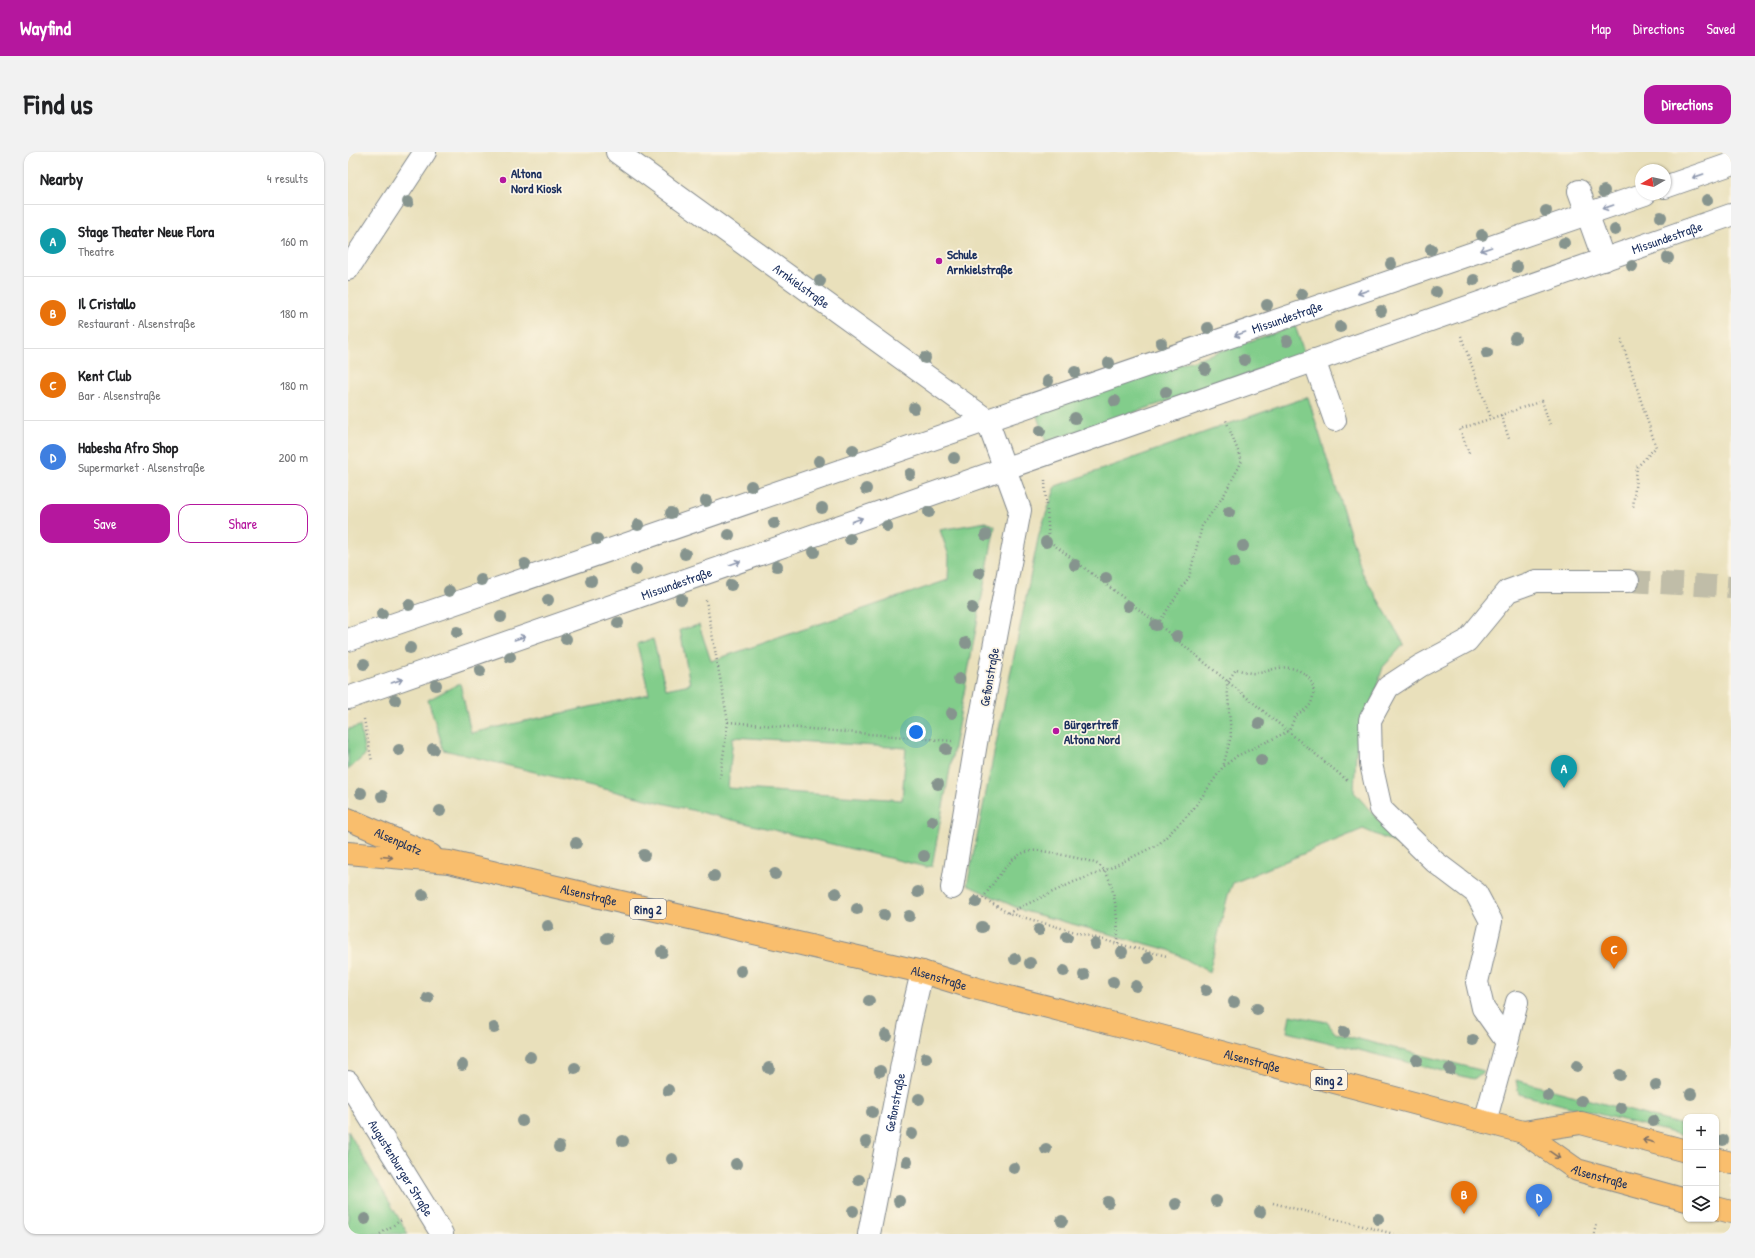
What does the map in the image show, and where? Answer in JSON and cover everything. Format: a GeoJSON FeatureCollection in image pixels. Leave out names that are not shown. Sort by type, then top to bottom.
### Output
{"type":"FeatureCollection","features":[{"type":"Feature","properties":{"kind":"main road","name":"Alsenplatz"},"geometry":{"type":"LineString","coordinates":[[348,819],[449,862]]}},
{"type":"Feature","properties":{"kind":"main road","name":"Alsenstraße"},"geometry":{"type":"LineString","coordinates":[[348,853],[449,862],[922,972],[974,988],[1523,1132],[1577,1170],[1683,1199]]}},
{"type":"Feature","properties":{"kind":"main road","name":"Alsenstraße"},"geometry":{"type":"LineString","coordinates":[[1523,1132],[1581,1123],[1683,1150]]}},
{"type":"Feature","properties":{"kind":"main road"},"geometry":{"type":"LineString","coordinates":[[1719,1160],[1731,1162]]}},
{"type":"Feature","properties":{"kind":"main road"},"geometry":{"type":"LineString","coordinates":[[1719,1209],[1731,1212]]}},
{"type":"Feature","properties":{"kind":"street"},"geometry":{"type":"LineString","coordinates":[[348,269],[425,152]]}},
{"type":"Feature","properties":{"kind":"street","name":"Arnkielstraße"},"geometry":{"type":"LineString","coordinates":[[616,152],[987,420]]}},
{"type":"Feature","properties":{"kind":"street"},"geometry":{"type":"LineString","coordinates":[[1671,185],[1731,164]]}},
{"type":"Feature","properties":{"kind":"street"},"geometry":{"type":"LineString","coordinates":[[1579,191],[1604,260]]}},
{"type":"Feature","properties":{"kind":"street","name":"Missundestraße"},"geometry":{"type":"LineString","coordinates":[[348,640],[1635,198]]}},
{"type":"Feature","properties":{"kind":"street","name":"Missundestraße"},"geometry":{"type":"LineString","coordinates":[[354,695],[697,577],[1005,467],[1604,260],[1731,214]]}},
{"type":"Feature","properties":{"kind":"street"},"geometry":{"type":"LineString","coordinates":[[1314,360],[1335,420]]}},
{"type":"Feature","properties":{"kind":"street"},"geometry":{"type":"LineString","coordinates":[[987,420],[1005,467]]}},
{"type":"Feature","properties":{"kind":"street","name":"Gefionstraße"},"geometry":{"type":"LineString","coordinates":[[952,888],[976,743],[1020,510],[1005,467]]}},
{"type":"Feature","properties":{"kind":"street"},"geometry":{"type":"LineString","coordinates":[[1507,1042],[1483,1008],[1477,982],[1491,921],[1476,893],[1435,862],[1380,809],[1371,764],[1370,720],[1388,687],[1420,666],[1467,641],[1508,591],[1536,581],[1628,581]]}},
{"type":"Feature","properties":{"kind":"street","name":"Gefionstraße"},"geometry":{"type":"LineString","coordinates":[[869,1234],[910,1023],[922,972]]}},
{"type":"Feature","properties":{"kind":"street"},"geometry":{"type":"LineString","coordinates":[[1485,1122],[1517,1002]]}},
{"type":"Feature","properties":{"kind":"street","name":"Augustenburger Straße"},"geometry":{"type":"LineString","coordinates":[[348,1082],[442,1234]]}},
{"type":"Feature","properties":{"kind":"path"},"geometry":{"type":"LineString","coordinates":[[1453,312],[1491,418]]}},
{"type":"Feature","properties":{"kind":"path"},"geometry":{"type":"LineString","coordinates":[[1621,339],[1656,447],[1637,467],[1633,508]]}},
{"type":"Feature","properties":{"kind":"path"},"geometry":{"type":"LineString","coordinates":[[1158,624],[1189,577],[1202,526],[1224,494],[1242,462],[1228,424],[1214,395]]}},
{"type":"Feature","properties":{"kind":"path"},"geometry":{"type":"LineString","coordinates":[[1469,453],[1460,429],[1491,418],[1542,401],[1550,425]]}},
{"type":"Feature","properties":{"kind":"path"},"geometry":{"type":"LineString","coordinates":[[1501,415],[1509,439]]}},
{"type":"Feature","properties":{"kind":"path"},"geometry":{"type":"LineString","coordinates":[[1028,460],[1044,480],[1049,542],[1158,624],[1350,783]]}},
{"type":"Feature","properties":{"kind":"path"},"geometry":{"type":"LineString","coordinates":[[697,577],[708,604],[728,722],[720,778]]}},
{"type":"Feature","properties":{"kind":"path"},"geometry":{"type":"LineString","coordinates":[[1008,913],[1074,882],[1104,871],[1159,844],[1191,812],[1223,767],[1237,756],[1289,731],[1296,716],[1306,710],[1312,702],[1314,689],[1311,678],[1301,671],[1290,668],[1277,668],[1256,674],[1236,669],[1228,683],[1231,736],[1223,767]]}},
{"type":"Feature","properties":{"kind":"path"},"geometry":{"type":"LineString","coordinates":[[354,695],[372,762]]}},
{"type":"Feature","properties":{"kind":"path"},"geometry":{"type":"LineString","coordinates":[[728,722],[976,743]]}},
{"type":"Feature","properties":{"kind":"path"},"geometry":{"type":"LineString","coordinates":[[983,898],[1014,858],[1030,850],[1046,851],[1098,864],[1104,871],[1112,889],[1118,922],[1118,944]]}},
{"type":"Feature","properties":{"kind":"path"},"geometry":{"type":"LineString","coordinates":[[952,888],[983,898],[1008,913],[1118,944],[1167,956]]}},
{"type":"Feature","properties":{"kind":"path"},"geometry":{"type":"LineString","coordinates":[[1273,1203],[1394,1234]]}},
{"type":"Feature","properties":{"kind":"path"},"geometry":{"type":"LineString","coordinates":[[1594,1234],[1596,1224]]}},
{"type":"Feature","properties":{"kind":"green space"},"geometry":{"type":"Polygon","coordinates":[[[1295,326],[1305,355],[1046,442],[1036,413],[1295,326]]]}},
{"type":"Feature","properties":{"kind":"green space"},"geometry":{"type":"Polygon","coordinates":[[[1308,397],[1362,572],[1404,644],[1383,667],[1356,752],[1354,792],[1381,823],[1413,851],[1363,829],[1233,883],[1228,895],[1209,972],[1169,950],[1024,911],[967,885],[1039,534],[1056,486],[1308,397]]]}},
{"type":"Feature","properties":{"kind":"green space"},"geometry":{"type":"Polygon","coordinates":[[[986,522],[995,526],[932,866],[926,867],[444,750],[428,700],[460,683],[471,733],[649,694],[637,644],[653,639],[666,689],[690,684],[680,630],[699,625],[711,661],[948,580],[949,556],[940,530],[986,522]],[[733,737],[728,788],[902,800],[906,748],[733,737]]]}},
{"type":"Feature","properties":{"kind":"green space"},"geometry":{"type":"Polygon","coordinates":[[[360,726],[365,755],[348,770],[348,729],[360,726]]]}},
{"type":"Feature","properties":{"kind":"green space"},"geometry":{"type":"Polygon","coordinates":[[[1290,1015],[1327,1022],[1335,1033],[1484,1071],[1474,1079],[1287,1032],[1290,1015]]]}},
{"type":"Feature","properties":{"kind":"green space"},"geometry":{"type":"Polygon","coordinates":[[[1516,1080],[1683,1125],[1683,1135],[1519,1094],[1516,1080]]]}},
{"type":"Feature","properties":{"kind":"green space"},"geometry":{"type":"Polygon","coordinates":[[[348,1131],[408,1234],[348,1234],[348,1131]]]}},
{"type":"Feature","properties":{"kind":"tunnel"},"geometry":{"type":"LineString","coordinates":[[1628,581],[1731,587]]}},
{"type":"Feature","properties":{"kind":"place","name":"Altona Nord Kiosk"},"geometry":{"type":"Point","coordinates":[503,180]}},
{"type":"Feature","properties":{"kind":"place","name":"Schule Arnkielstraße"},"geometry":{"type":"Point","coordinates":[939,261]}},
{"type":"Feature","properties":{"kind":"place","name":"Bürgertreff Altona Nord"},"geometry":{"type":"Point","coordinates":[1056,731]}},
{"type":"Feature","properties":{"kind":"place","name":"Stage Theater Neue Flora"},"geometry":{"type":"Point","coordinates":[1564,788]}},
{"type":"Feature","properties":{"kind":"place","name":"Kent Club"},"geometry":{"type":"Point","coordinates":[1614,969]}},
{"type":"Feature","properties":{"kind":"place","name":"Il Cristallo"},"geometry":{"type":"Point","coordinates":[1464,1214]}},
{"type":"Feature","properties":{"kind":"place","name":"Habesha Afro Shop"},"geometry":{"type":"Point","coordinates":[1539,1217]}}]}
